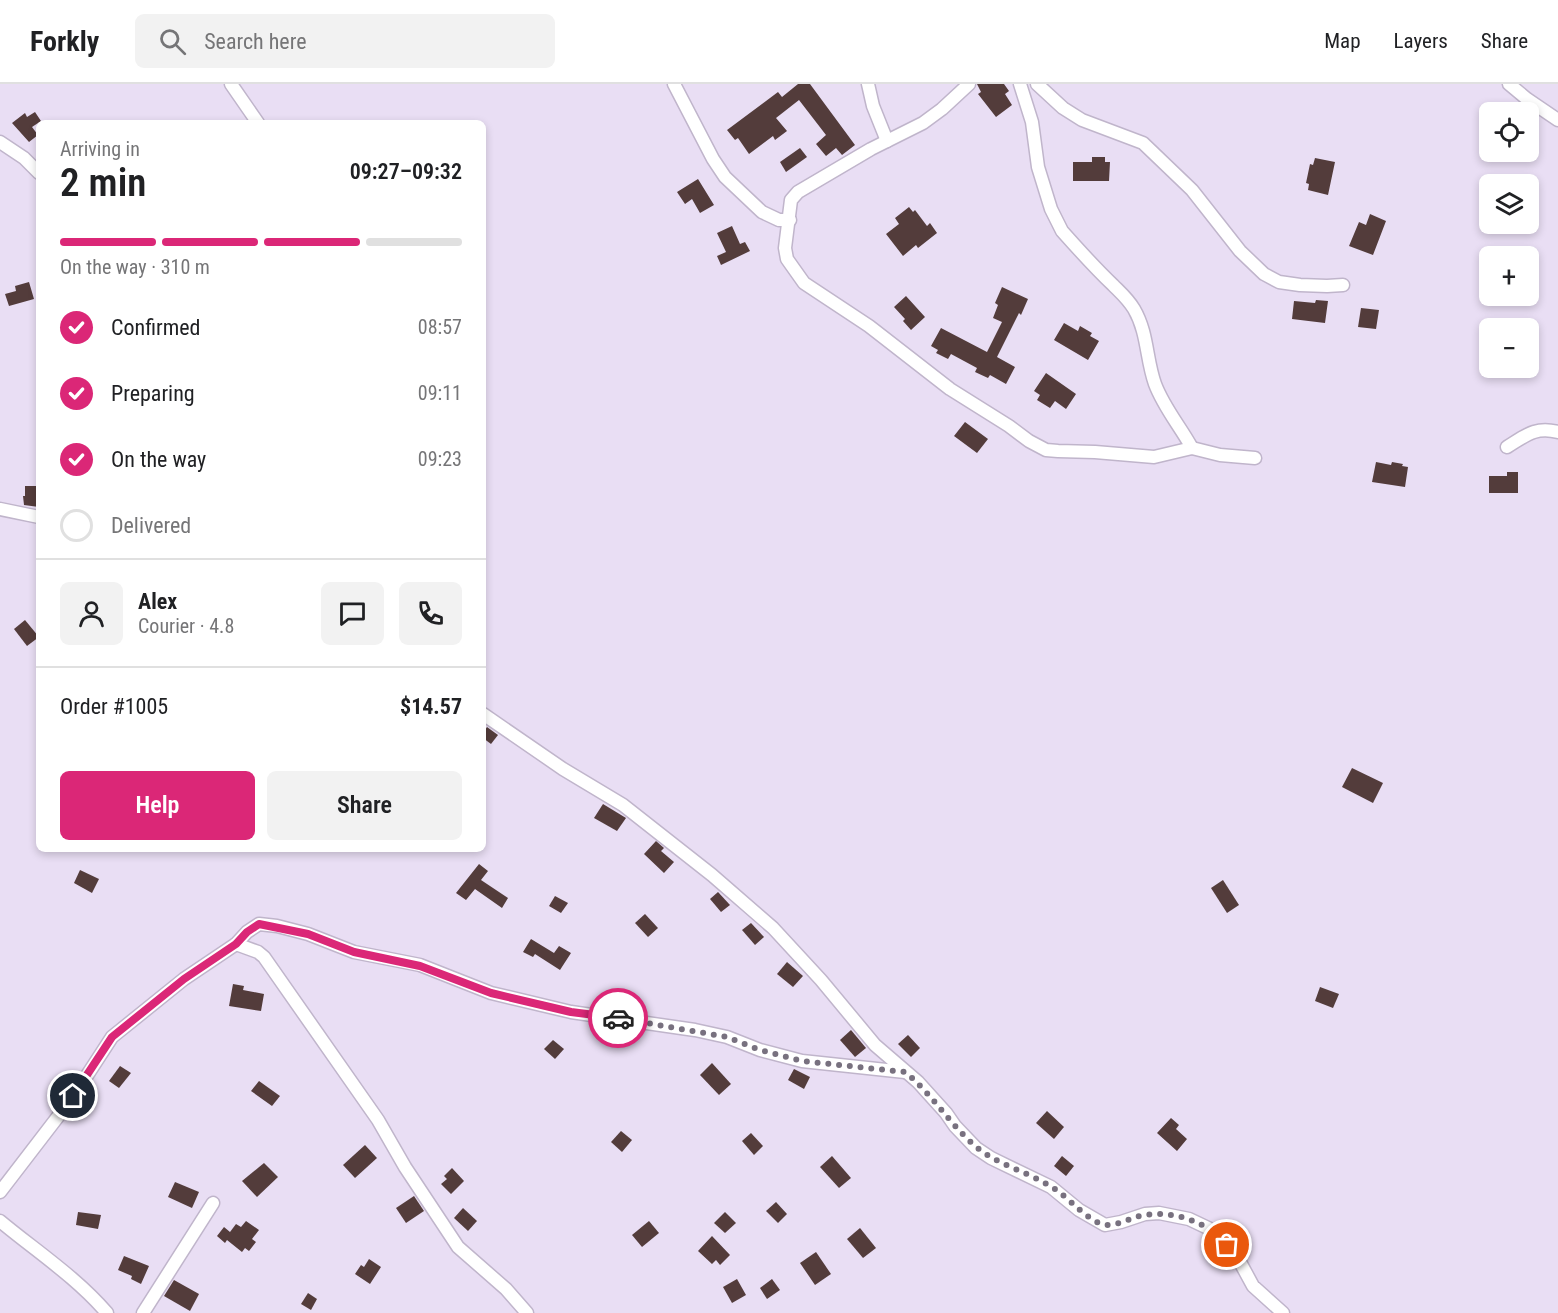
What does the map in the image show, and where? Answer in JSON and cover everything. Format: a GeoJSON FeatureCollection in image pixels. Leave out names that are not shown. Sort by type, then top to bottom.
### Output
{"type":"FeatureCollection","features":[{"type":"Feature","properties":{"kind":"street"},"geometry":{"type":"LineString","coordinates":[[231,84],[256,120]]}},
{"type":"Feature","properties":{"kind":"street"},"geometry":{"type":"LineString","coordinates":[[674,84],[713,159],[725,177],[762,212],[779,220],[790,220]]}},
{"type":"Feature","properties":{"kind":"street"},"geometry":{"type":"LineString","coordinates":[[868,84],[873,106],[887,141]]}},
{"type":"Feature","properties":{"kind":"street"},"geometry":{"type":"LineString","coordinates":[[969,84],[942,110],[909,131],[887,141],[798,192],[791,200],[785,248],[787,259],[804,283],[869,326],[941,383],[1029,441],[1052,451],[1154,457],[1192,448],[1220,455],[1255,458]]}},
{"type":"Feature","properties":{"kind":"street"},"geometry":{"type":"LineString","coordinates":[[1020,84],[1032,122],[1038,167],[1056,221],[1062,231],[1134,308],[1146,336],[1151,372],[1156,387],[1173,421],[1192,448]]}},
{"type":"Feature","properties":{"kind":"street"},"geometry":{"type":"LineString","coordinates":[[1037,84],[1063,108],[1082,120],[1143,143],[1192,190],[1240,251],[1264,274],[1279,282],[1300,285],[1343,285]]}},
{"type":"Feature","properties":{"kind":"street"},"geometry":{"type":"LineString","coordinates":[[1509,84],[1558,120]]}},
{"type":"Feature","properties":{"kind":"street"},"geometry":{"type":"LineString","coordinates":[[0,142],[36,164]]}},
{"type":"Feature","properties":{"kind":"street"},"geometry":{"type":"LineString","coordinates":[[24,158],[36,170]]}},
{"type":"Feature","properties":{"kind":"street"},"geometry":{"type":"LineString","coordinates":[[1507,447],[1537,430],[1558,432]]}},
{"type":"Feature","properties":{"kind":"street"},"geometry":{"type":"LineString","coordinates":[[0,509],[36,516]]}},
{"type":"Feature","properties":{"kind":"street"},"geometry":{"type":"LineString","coordinates":[[486,716],[563,769],[623,805],[712,874],[773,928],[821,980],[875,1045],[918,1082],[976,1148],[991,1158],[1051,1187],[1079,1210],[1105,1225],[1145,1214],[1159,1213],[1189,1219],[1215,1232],[1240,1262],[1253,1286],[1283,1313]]}},
{"type":"Feature","properties":{"kind":"street"},"geometry":{"type":"LineString","coordinates":[[0,1192],[73,1096],[112,1037],[184,979],[236,944],[253,927],[266,924],[308,934],[354,952],[420,966],[491,993],[571,1012],[695,1030],[727,1037],[760,1050],[802,1061],[905,1072]]}},
{"type":"Feature","properties":{"kind":"street"},"geometry":{"type":"LineString","coordinates":[[236,944],[258,952],[264,957],[378,1120],[405,1167],[458,1246],[506,1289],[527,1313]]}},
{"type":"Feature","properties":{"kind":"street"},"geometry":{"type":"LineString","coordinates":[[143,1313],[213,1203]]}},
{"type":"Feature","properties":{"kind":"street"},"geometry":{"type":"LineString","coordinates":[[0,1221],[67,1275],[107,1313]]}},
{"type":"Feature","properties":{"kind":"building"},"geometry":{"type":"Polygon","coordinates":[[[798,84],[810,84],[855,145],[842,155],[836,148],[826,156],[816,144],[826,135],[799,100],[776,118],[787,131],[775,140],[773,136],[749,154],[738,138],[735,140],[727,130],[778,92],[782,97],[798,84]]]}},
{"type":"Feature","properties":{"kind":"building"},"geometry":{"type":"Polygon","coordinates":[[[977,84],[1004,84],[1009,91],[1005,94],[1012,105],[996,117],[978,94],[981,92],[977,84]]]}},
{"type":"Feature","properties":{"kind":"building"},"geometry":{"type":"Polygon","coordinates":[[[35,112],[40,120],[36,120],[36,124],[32,127],[36,137],[29,142],[12,123],[25,113],[27,117],[35,112]]]}},
{"type":"Feature","properties":{"kind":"building"},"geometry":{"type":"Polygon","coordinates":[[[800,148],[807,157],[786,172],[780,162],[800,148]]]}},
{"type":"Feature","properties":{"kind":"building"},"geometry":{"type":"Polygon","coordinates":[[[1092,157],[1105,157],[1105,162],[1110,162],[1109,181],[1073,181],[1073,162],[1092,162],[1092,157]]]}},
{"type":"Feature","properties":{"kind":"building"},"geometry":{"type":"Polygon","coordinates":[[[1315,158],[1335,162],[1328,195],[1308,190],[1309,184],[1306,183],[1310,164],[1313,165],[1315,158]]]}},
{"type":"Feature","properties":{"kind":"building"},"geometry":{"type":"Polygon","coordinates":[[[698,179],[714,205],[700,213],[692,199],[685,204],[677,192],[698,179]]]}},
{"type":"Feature","properties":{"kind":"building"},"geometry":{"type":"Polygon","coordinates":[[[909,207],[913,212],[915,210],[927,226],[930,223],[937,233],[918,248],[916,245],[903,256],[886,234],[899,224],[895,218],[909,207]]]}},
{"type":"Feature","properties":{"kind":"building"},"geometry":{"type":"Polygon","coordinates":[[[1370,214],[1386,221],[1373,255],[1349,246],[1359,222],[1366,225],[1370,214]]]}},
{"type":"Feature","properties":{"kind":"building"},"geometry":{"type":"Polygon","coordinates":[[[732,226],[740,244],[745,242],[750,251],[721,265],[717,256],[726,252],[717,233],[732,226]]]}},
{"type":"Feature","properties":{"kind":"building"},"geometry":{"type":"Polygon","coordinates":[[[29,282],[34,299],[9,306],[5,294],[16,291],[15,286],[29,282]]]}},
{"type":"Feature","properties":{"kind":"building"},"geometry":{"type":"Polygon","coordinates":[[[1002,287],[1028,299],[997,357],[1015,367],[1006,384],[990,375],[988,378],[975,372],[977,368],[951,354],[948,359],[936,353],[938,350],[931,346],[941,328],[987,352],[1002,322],[993,318],[998,305],[995,303],[1002,287]]]}},
{"type":"Feature","properties":{"kind":"building"},"geometry":{"type":"Polygon","coordinates":[[[906,296],[925,317],[911,330],[894,307],[906,296]]]}},
{"type":"Feature","properties":{"kind":"building"},"geometry":{"type":"Polygon","coordinates":[[[1316,300],[1328,301],[1325,323],[1292,319],[1294,301],[1315,303],[1316,300]]]}},
{"type":"Feature","properties":{"kind":"building"},"geometry":{"type":"Polygon","coordinates":[[[1361,308],[1379,310],[1376,329],[1358,327],[1361,308]]]}},
{"type":"Feature","properties":{"kind":"building"},"geometry":{"type":"Polygon","coordinates":[[[1064,323],[1078,331],[1080,326],[1092,333],[1090,336],[1099,341],[1088,360],[1054,340],[1064,323]]]}},
{"type":"Feature","properties":{"kind":"building"},"geometry":{"type":"Polygon","coordinates":[[[1046,373],[1076,394],[1066,409],[1055,401],[1050,408],[1037,400],[1040,395],[1034,391],[1046,373]]]}},
{"type":"Feature","properties":{"kind":"building"},"geometry":{"type":"Polygon","coordinates":[[[965,422],[988,439],[977,453],[954,436],[965,422]]]}},
{"type":"Feature","properties":{"kind":"building"},"geometry":{"type":"Polygon","coordinates":[[[1376,462],[1391,465],[1392,462],[1408,467],[1405,487],[1372,482],[1376,462]]]}},
{"type":"Feature","properties":{"kind":"building"},"geometry":{"type":"Polygon","coordinates":[[[1507,472],[1518,472],[1518,493],[1489,493],[1489,476],[1507,476],[1507,472]]]}},
{"type":"Feature","properties":{"kind":"building"},"geometry":{"type":"Polygon","coordinates":[[[25,486],[36,486],[36,507],[24,505],[23,496],[25,496],[25,486]]]}},
{"type":"Feature","properties":{"kind":"building"},"geometry":{"type":"Polygon","coordinates":[[[25,620],[36,633],[36,639],[27,646],[14,629],[25,620]]]}},
{"type":"Feature","properties":{"kind":"building"},"geometry":{"type":"Polygon","coordinates":[[[486,728],[498,735],[491,744],[486,740],[486,728]]]}},
{"type":"Feature","properties":{"kind":"building"},"geometry":{"type":"Polygon","coordinates":[[[1352,768],[1383,783],[1373,803],[1342,787],[1352,768]]]}},
{"type":"Feature","properties":{"kind":"building"},"geometry":{"type":"Polygon","coordinates":[[[603,804],[626,818],[617,831],[594,818],[603,804]]]}},
{"type":"Feature","properties":{"kind":"building"},"geometry":{"type":"Polygon","coordinates":[[[656,841],[664,848],[661,851],[674,862],[664,873],[644,854],[656,841]]]}},
{"type":"Feature","properties":{"kind":"building"},"geometry":{"type":"Polygon","coordinates":[[[479,864],[488,871],[481,880],[508,898],[502,908],[475,889],[466,900],[456,893],[479,864]]]}},
{"type":"Feature","properties":{"kind":"building"},"geometry":{"type":"Polygon","coordinates":[[[80,870],[99,879],[92,893],[74,883],[80,870]]]}},
{"type":"Feature","properties":{"kind":"building"},"geometry":{"type":"Polygon","coordinates":[[[1223,880],[1239,905],[1227,913],[1211,888],[1223,880]]]}},
{"type":"Feature","properties":{"kind":"building"},"geometry":{"type":"Polygon","coordinates":[[[718,892],[730,905],[721,912],[710,899],[718,892]]]}},
{"type":"Feature","properties":{"kind":"building"},"geometry":{"type":"Polygon","coordinates":[[[555,896],[568,903],[561,913],[549,906],[555,896]]]}},
{"type":"Feature","properties":{"kind":"building"},"geometry":{"type":"Polygon","coordinates":[[[645,914],[658,928],[648,937],[635,923],[645,914]]]}},
{"type":"Feature","properties":{"kind":"building"},"geometry":{"type":"Polygon","coordinates":[[[751,923],[764,937],[755,945],[742,930],[751,923]]]}},
{"type":"Feature","properties":{"kind":"building"},"geometry":{"type":"Polygon","coordinates":[[[531,939],[554,953],[559,946],[571,953],[560,970],[535,954],[533,957],[523,952],[531,939]]]}},
{"type":"Feature","properties":{"kind":"building"},"geometry":{"type":"Polygon","coordinates":[[[787,962],[803,976],[793,987],[777,974],[787,962]]]}},
{"type":"Feature","properties":{"kind":"building"},"geometry":{"type":"Polygon","coordinates":[[[233,984],[244,986],[243,990],[264,994],[261,1011],[229,1006],[233,984]]]}},
{"type":"Feature","properties":{"kind":"building"},"geometry":{"type":"Polygon","coordinates":[[[1320,987],[1339,994],[1333,1008],[1315,1001],[1320,987]]]}},
{"type":"Feature","properties":{"kind":"building"},"geometry":{"type":"Polygon","coordinates":[[[851,1030],[866,1048],[855,1057],[840,1040],[851,1030]]]}},
{"type":"Feature","properties":{"kind":"building"},"geometry":{"type":"Polygon","coordinates":[[[908,1035],[920,1048],[911,1057],[898,1044],[908,1035]]]}},
{"type":"Feature","properties":{"kind":"building"},"geometry":{"type":"Polygon","coordinates":[[[553,1040],[564,1049],[555,1059],[544,1049],[553,1040]]]}},
{"type":"Feature","properties":{"kind":"building"},"geometry":{"type":"Polygon","coordinates":[[[712,1063],[731,1084],[719,1095],[700,1075],[712,1063]]]}},
{"type":"Feature","properties":{"kind":"building"},"geometry":{"type":"Polygon","coordinates":[[[120,1066],[131,1073],[119,1088],[109,1081],[120,1066]]]}},
{"type":"Feature","properties":{"kind":"building"},"geometry":{"type":"Polygon","coordinates":[[[794,1069],[810,1077],[804,1089],[788,1080],[794,1069]]]}},
{"type":"Feature","properties":{"kind":"building"},"geometry":{"type":"Polygon","coordinates":[[[259,1081],[280,1096],[272,1106],[251,1091],[259,1081]]]}},
{"type":"Feature","properties":{"kind":"building"},"geometry":{"type":"Polygon","coordinates":[[[1047,1111],[1064,1127],[1054,1139],[1036,1123],[1047,1111]]]}},
{"type":"Feature","properties":{"kind":"building"},"geometry":{"type":"Polygon","coordinates":[[[1171,1118],[1179,1125],[1176,1129],[1187,1139],[1177,1151],[1157,1133],[1171,1118]]]}},
{"type":"Feature","properties":{"kind":"building"},"geometry":{"type":"Polygon","coordinates":[[[621,1131],[632,1140],[622,1152],[611,1142],[621,1131]]]}},
{"type":"Feature","properties":{"kind":"building"},"geometry":{"type":"Polygon","coordinates":[[[751,1133],[763,1146],[754,1155],[742,1141],[751,1133]]]}},
{"type":"Feature","properties":{"kind":"building"},"geometry":{"type":"Polygon","coordinates":[[[365,1145],[377,1158],[355,1178],[343,1165],[365,1145]]]}},
{"type":"Feature","properties":{"kind":"building"},"geometry":{"type":"Polygon","coordinates":[[[832,1156],[851,1178],[839,1188],[820,1167],[832,1156]]]}},
{"type":"Feature","properties":{"kind":"building"},"geometry":{"type":"Polygon","coordinates":[[[1062,1156],[1074,1166],[1066,1176],[1054,1166],[1062,1156]]]}},
{"type":"Feature","properties":{"kind":"building"},"geometry":{"type":"Polygon","coordinates":[[[264,1163],[278,1177],[257,1197],[242,1181],[264,1163]]]}},
{"type":"Feature","properties":{"kind":"building"},"geometry":{"type":"Polygon","coordinates":[[[452,1168],[464,1181],[451,1194],[441,1184],[447,1179],[444,1176],[452,1168]]]}},
{"type":"Feature","properties":{"kind":"building"},"geometry":{"type":"Polygon","coordinates":[[[175,1182],[199,1192],[192,1208],[168,1197],[175,1182]]]}},
{"type":"Feature","properties":{"kind":"building"},"geometry":{"type":"Polygon","coordinates":[[[414,1196],[424,1211],[406,1223],[396,1208],[414,1196]]]}},
{"type":"Feature","properties":{"kind":"building"},"geometry":{"type":"Polygon","coordinates":[[[776,1202],[787,1214],[778,1223],[766,1211],[776,1202]]]}},
{"type":"Feature","properties":{"kind":"building"},"geometry":{"type":"Polygon","coordinates":[[[463,1208],[477,1221],[468,1231],[454,1218],[463,1208]]]}},
{"type":"Feature","properties":{"kind":"building"},"geometry":{"type":"Polygon","coordinates":[[[78,1212],[101,1215],[98,1229],[76,1225],[78,1212]]]}},
{"type":"Feature","properties":{"kind":"building"},"geometry":{"type":"Polygon","coordinates":[[[725,1212],[736,1223],[725,1233],[714,1223],[725,1212]]]}},
{"type":"Feature","properties":{"kind":"building"},"geometry":{"type":"Polygon","coordinates":[[[246,1221],[259,1230],[252,1239],[256,1242],[249,1251],[245,1248],[242,1252],[227,1240],[225,1243],[217,1236],[224,1227],[230,1232],[236,1224],[241,1227],[246,1221]]]}},
{"type":"Feature","properties":{"kind":"building"},"geometry":{"type":"Polygon","coordinates":[[[649,1221],[659,1233],[642,1247],[632,1235],[649,1221]]]}},
{"type":"Feature","properties":{"kind":"building"},"geometry":{"type":"Polygon","coordinates":[[[860,1228],[876,1248],[863,1258],[847,1239],[860,1228]]]}},
{"type":"Feature","properties":{"kind":"building"},"geometry":{"type":"Polygon","coordinates":[[[712,1236],[730,1255],[720,1265],[716,1260],[712,1264],[698,1251],[712,1236]]]}},
{"type":"Feature","properties":{"kind":"building"},"geometry":{"type":"Polygon","coordinates":[[[816,1252],[831,1274],[815,1285],[800,1263],[816,1252]]]}},
{"type":"Feature","properties":{"kind":"building"},"geometry":{"type":"Polygon","coordinates":[[[124,1256],[149,1266],[141,1284],[131,1279],[132,1276],[118,1270],[124,1256]]]}},
{"type":"Feature","properties":{"kind":"building"},"geometry":{"type":"Polygon","coordinates":[[[369,1259],[381,1267],[370,1284],[355,1274],[361,1265],[364,1267],[369,1259]]]}},
{"type":"Feature","properties":{"kind":"building"},"geometry":{"type":"Polygon","coordinates":[[[737,1279],[746,1295],[732,1303],[723,1287],[737,1279]]]}},
{"type":"Feature","properties":{"kind":"building"},"geometry":{"type":"Polygon","coordinates":[[[772,1279],[780,1290],[767,1299],[760,1288],[772,1279]]]}},
{"type":"Feature","properties":{"kind":"building"},"geometry":{"type":"Polygon","coordinates":[[[174,1280],[199,1294],[190,1311],[164,1296],[174,1280]]]}},
{"type":"Feature","properties":{"kind":"building"},"geometry":{"type":"Polygon","coordinates":[[[308,1293],[317,1299],[311,1310],[301,1304],[308,1293]]]}},
{"type":"Feature","properties":{"kind":"way so far"},"geometry":{"type":"LineString","coordinates":[[618,1018],[727,1037],[760,1050],[802,1061],[905,1072],[918,1082],[976,1148],[991,1158],[1051,1187],[1092,1219],[1105,1225],[1145,1214],[1159,1213],[1176,1216],[1208,1228],[1222,1238],[1227,1245]]}},
{"type":"Feature","properties":{"kind":"route"},"geometry":{"type":"LineString","coordinates":[[73,1096],[112,1037],[184,979],[236,944],[247,932],[259,924],[308,934],[354,952],[420,966],[491,993],[571,1012],[618,1018]]}}]}
